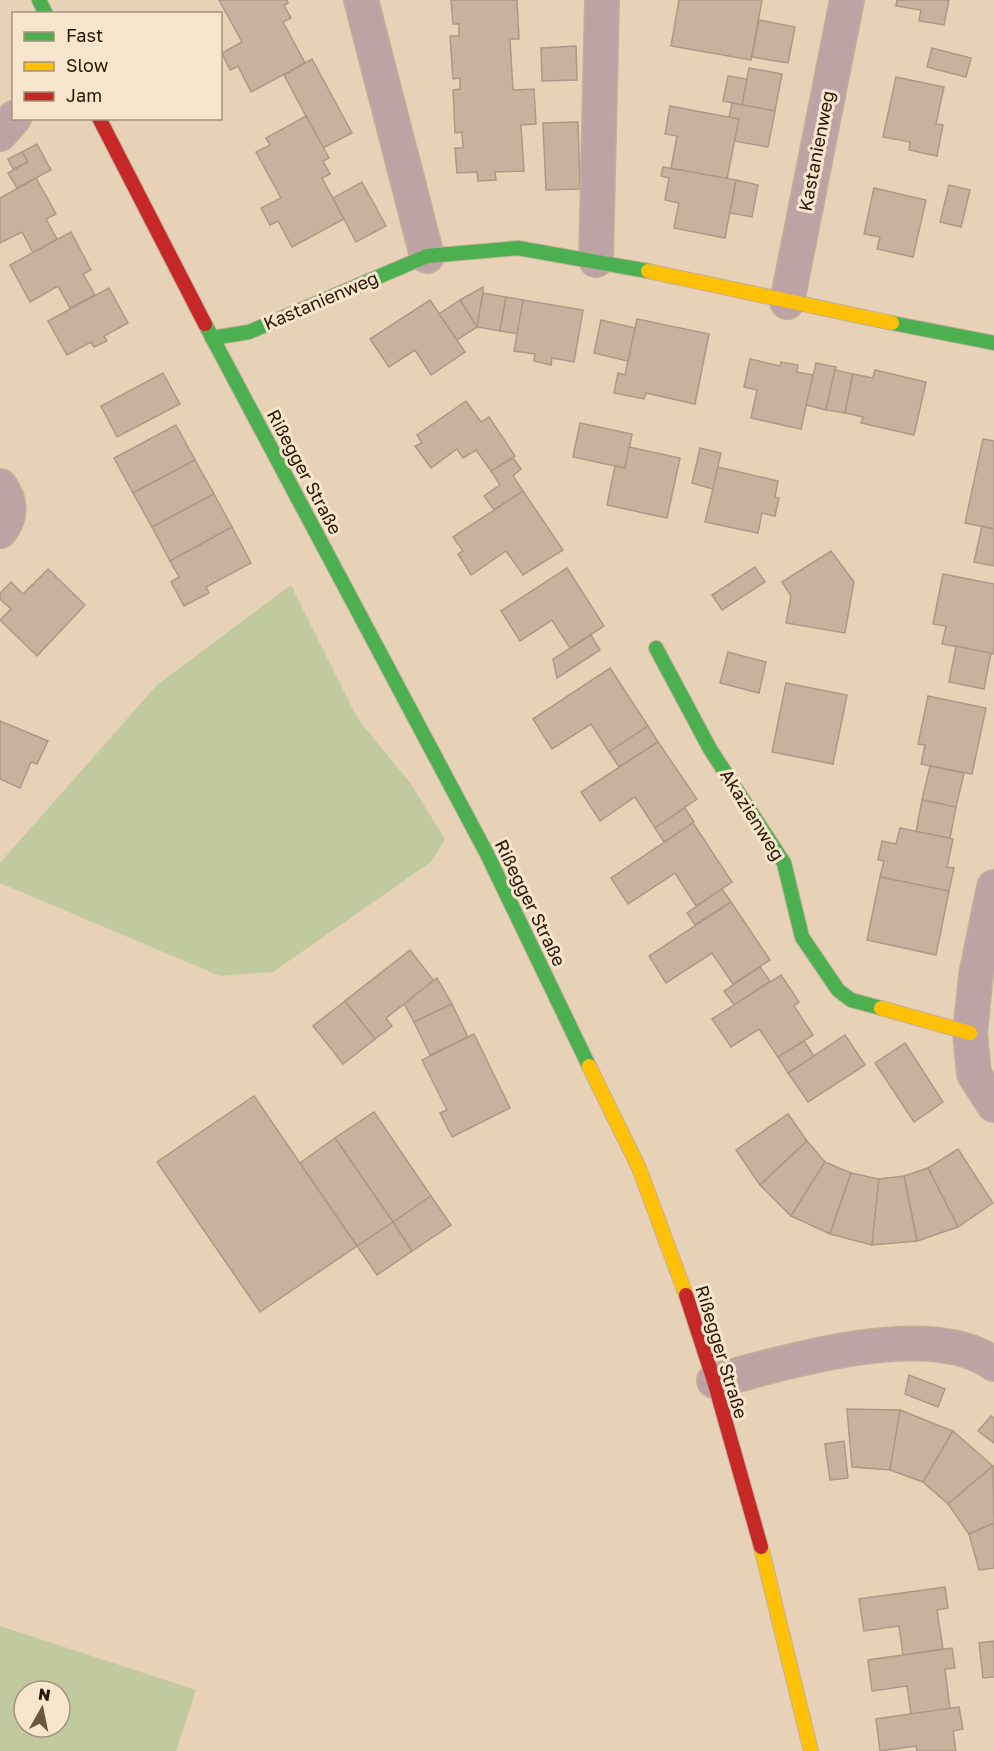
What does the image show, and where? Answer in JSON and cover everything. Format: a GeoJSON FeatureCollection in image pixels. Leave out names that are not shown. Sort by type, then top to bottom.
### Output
{"type":"FeatureCollection","features":[{"type":"Feature","properties":{"kind":"street"},"geometry":{"type":"LineString","coordinates":[[361,0],[427,256]]}},
{"type":"Feature","properties":{"kind":"street"},"geometry":{"type":"LineString","coordinates":[[596,260],[602,0]]}},
{"type":"Feature","properties":{"kind":"street","name":"Kastanienweg"},"geometry":{"type":"LineString","coordinates":[[787,302],[848,0]]}},
{"type":"Feature","properties":{"kind":"street"},"geometry":{"type":"LineString","coordinates":[[0,134],[12,120]]}},
{"type":"Feature","properties":{"kind":"street","name":"Rißegger Straße"},"geometry":{"type":"LineString","coordinates":[[100,120],[212,338],[487,854],[639,1168],[695,1320],[714,1381],[775,1595],[811,1751]]}},
{"type":"Feature","properties":{"kind":"street","name":"Kastanienweg"},"geometry":{"type":"LineString","coordinates":[[212,338],[249,332],[427,256],[518,248],[596,260],[787,302],[994,343]]}},
{"type":"Feature","properties":{"kind":"street"},"geometry":{"type":"LineString","coordinates":[[0,486],[7,496],[10,516],[0,531]]}},
{"type":"Feature","properties":{"kind":"street","name":"Akazienweg"},"geometry":{"type":"LineString","coordinates":[[656,648],[710,749],[784,863],[802,937],[838,990],[851,1000],[970,1034]]}},
{"type":"Feature","properties":{"kind":"street"},"geometry":{"type":"LineString","coordinates":[[994,887],[976,975],[970,1034],[974,1074],[994,1105]]}},
{"type":"Feature","properties":{"kind":"street"},"geometry":{"type":"LineString","coordinates":[[714,1381],[879,1344],[936,1344],[991,1356]]}},
{"type":"Feature","properties":{"kind":"green space"},"geometry":{"type":"Polygon","coordinates":[[[291,585],[358,719],[411,784],[445,839],[431,862],[273,972],[220,976],[0,883],[0,863],[157,685],[291,585]]]}},
{"type":"Feature","properties":{"kind":"green space"},"geometry":{"type":"Polygon","coordinates":[[[0,1626],[196,1690],[176,1751],[0,1751],[0,1626]]]}},
{"type":"Feature","properties":{"kind":"building"},"geometry":{"type":"Polygon","coordinates":[[[219,0],[287,0],[288,3],[284,5],[291,18],[283,22],[305,63],[251,92],[238,66],[230,70],[222,53],[242,42],[219,0]]]}},
{"type":"Feature","properties":{"kind":"building"},"geometry":{"type":"Polygon","coordinates":[[[451,0],[517,0],[519,39],[510,39],[513,90],[534,89],[536,124],[521,125],[524,171],[495,172],[496,180],[478,181],[477,172],[457,173],[455,148],[463,148],[462,132],[455,133],[453,90],[460,89],[460,78],[453,79],[450,36],[459,36],[459,24],[453,24],[451,0]]]}},
{"type":"Feature","properties":{"kind":"building"},"geometry":{"type":"Polygon","coordinates":[[[679,0],[762,0],[751,60],[671,46],[679,0]]]}},
{"type":"Feature","properties":{"kind":"building"},"geometry":{"type":"Polygon","coordinates":[[[897,0],[949,0],[944,25],[919,21],[921,10],[896,6],[897,0]]]}},
{"type":"Feature","properties":{"kind":"building"},"geometry":{"type":"Polygon","coordinates":[[[759,20],[795,27],[788,63],[752,57],[759,20]]]}},
{"type":"Feature","properties":{"kind":"building"},"geometry":{"type":"Polygon","coordinates":[[[576,46],[577,80],[542,81],[541,48],[576,46]]]}},
{"type":"Feature","properties":{"kind":"building"},"geometry":{"type":"Polygon","coordinates":[[[932,48],[971,58],[966,77],[927,67],[932,48]]]}},
{"type":"Feature","properties":{"kind":"building"},"geometry":{"type":"Polygon","coordinates":[[[312,59],[352,133],[323,148],[284,75],[312,59]]]}},
{"type":"Feature","properties":{"kind":"building"},"geometry":{"type":"Polygon","coordinates":[[[749,68],[782,74],[775,111],[742,105],[749,68]]]}},
{"type":"Feature","properties":{"kind":"building"},"geometry":{"type":"Polygon","coordinates":[[[728,76],[747,79],[742,105],[723,101],[728,76]]]}},
{"type":"Feature","properties":{"kind":"building"},"geometry":{"type":"Polygon","coordinates":[[[896,77],[944,87],[936,124],[943,125],[937,156],[909,150],[910,142],[883,137],[896,77]]]}},
{"type":"Feature","properties":{"kind":"building"},"geometry":{"type":"Polygon","coordinates":[[[732,103],[775,111],[768,147],[734,141],[739,119],[729,117],[732,103]]]}},
{"type":"Feature","properties":{"kind":"building"},"geometry":{"type":"Polygon","coordinates":[[[670,106],[739,119],[727,179],[671,168],[677,136],[665,134],[670,106]]]}},
{"type":"Feature","properties":{"kind":"building"},"geometry":{"type":"Polygon","coordinates":[[[306,116],[329,158],[323,161],[330,174],[322,178],[344,219],[292,247],[278,221],[270,225],[261,208],[281,198],[256,152],[270,145],[266,138],[306,116]]]}},
{"type":"Feature","properties":{"kind":"building"},"geometry":{"type":"Polygon","coordinates":[[[578,122],[580,189],[546,190],[543,123],[578,122]]]}},
{"type":"Feature","properties":{"kind":"building"},"geometry":{"type":"Polygon","coordinates":[[[37,144],[51,170],[17,188],[8,173],[28,162],[22,152],[37,144]]]}},
{"type":"Feature","properties":{"kind":"building"},"geometry":{"type":"Polygon","coordinates":[[[22,152],[28,162],[13,169],[8,159],[22,152]]]}},
{"type":"Feature","properties":{"kind":"building"},"geometry":{"type":"Polygon","coordinates":[[[663,167],[736,180],[725,238],[674,228],[679,203],[665,200],[669,178],[661,176],[663,167]]]}},
{"type":"Feature","properties":{"kind":"building"},"geometry":{"type":"Polygon","coordinates":[[[36,178],[56,214],[46,219],[57,239],[33,253],[22,232],[0,243],[0,198],[36,178]]]}},
{"type":"Feature","properties":{"kind":"building"},"geometry":{"type":"Polygon","coordinates":[[[736,180],[758,185],[752,217],[730,213],[736,180]]]}},
{"type":"Feature","properties":{"kind":"building"},"geometry":{"type":"Polygon","coordinates":[[[362,182],[386,226],[356,242],[333,198],[362,182]]]}},
{"type":"Feature","properties":{"kind":"building"},"geometry":{"type":"Polygon","coordinates":[[[949,185],[970,190],[961,227],[940,222],[949,185]]]}},
{"type":"Feature","properties":{"kind":"building"},"geometry":{"type":"Polygon","coordinates":[[[874,188],[926,200],[913,257],[877,249],[880,237],[864,234],[874,188]]]}},
{"type":"Feature","properties":{"kind":"building"},"geometry":{"type":"Polygon","coordinates":[[[71,232],[91,270],[83,274],[95,295],[70,308],[58,286],[30,302],[10,265],[71,232]]]}},
{"type":"Feature","properties":{"kind":"building"},"geometry":{"type":"Polygon","coordinates":[[[483,287],[483,293],[477,327],[460,300],[483,287]]]}},
{"type":"Feature","properties":{"kind":"building"},"geometry":{"type":"Polygon","coordinates":[[[109,288],[128,323],[104,336],[107,341],[94,347],[91,342],[67,355],[48,321],[109,288]]]}},
{"type":"Feature","properties":{"kind":"building"},"geometry":{"type":"Polygon","coordinates":[[[483,293],[506,297],[500,331],[477,327],[483,293]]]}},
{"type":"Feature","properties":{"kind":"building"},"geometry":{"type":"Polygon","coordinates":[[[506,297],[523,300],[518,334],[500,331],[506,297]]]}},
{"type":"Feature","properties":{"kind":"building"},"geometry":{"type":"Polygon","coordinates":[[[430,300],[465,352],[431,375],[415,350],[389,367],[370,339],[430,300]]]}},
{"type":"Feature","properties":{"kind":"building"},"geometry":{"type":"Polygon","coordinates":[[[460,300],[477,327],[457,340],[439,314],[460,300]]]}},
{"type":"Feature","properties":{"kind":"building"},"geometry":{"type":"Polygon","coordinates":[[[523,300],[583,310],[574,362],[552,358],[551,365],[534,361],[535,354],[514,351],[523,300]]]}},
{"type":"Feature","properties":{"kind":"building"},"geometry":{"type":"Polygon","coordinates":[[[637,319],[709,334],[695,404],[646,393],[644,399],[614,393],[618,373],[625,375],[637,319]]]}},
{"type":"Feature","properties":{"kind":"building"},"geometry":{"type":"Polygon","coordinates":[[[601,320],[635,328],[628,361],[594,353],[601,320]]]}},
{"type":"Feature","properties":{"kind":"building"},"geometry":{"type":"Polygon","coordinates":[[[750,359],[780,366],[781,362],[798,365],[797,372],[813,375],[801,429],[751,418],[757,390],[744,387],[750,359]]]}},
{"type":"Feature","properties":{"kind":"building"},"geometry":{"type":"Polygon","coordinates":[[[816,363],[836,367],[826,410],[806,405],[816,363]]]}},
{"type":"Feature","properties":{"kind":"building"},"geometry":{"type":"Polygon","coordinates":[[[835,370],[853,374],[845,413],[826,410],[835,370]]]}},
{"type":"Feature","properties":{"kind":"building"},"geometry":{"type":"Polygon","coordinates":[[[875,370],[926,382],[914,435],[861,423],[863,417],[845,413],[853,374],[873,378],[875,370]]]}},
{"type":"Feature","properties":{"kind":"building"},"geometry":{"type":"Polygon","coordinates":[[[163,373],[180,404],[117,437],[101,406],[163,373]]]}},
{"type":"Feature","properties":{"kind":"building"},"geometry":{"type":"Polygon","coordinates":[[[466,401],[481,422],[489,417],[515,456],[491,471],[476,450],[463,458],[457,449],[431,468],[415,446],[422,443],[417,435],[466,401]]]}},
{"type":"Feature","properties":{"kind":"building"},"geometry":{"type":"Polygon","coordinates":[[[580,423],[632,434],[625,468],[573,457],[580,423]]]}},
{"type":"Feature","properties":{"kind":"building"},"geometry":{"type":"Polygon","coordinates":[[[176,425],[195,460],[133,493],[114,458],[176,425]]]}},
{"type":"Feature","properties":{"kind":"building"},"geometry":{"type":"Polygon","coordinates":[[[983,439],[994,441],[994,529],[965,523],[983,439]]]}},
{"type":"Feature","properties":{"kind":"building"},"geometry":{"type":"Polygon","coordinates":[[[629,447],[680,458],[667,518],[607,505],[615,466],[625,468],[629,447]]]}},
{"type":"Feature","properties":{"kind":"building"},"geometry":{"type":"Polygon","coordinates":[[[700,448],[721,453],[713,489],[692,483],[700,448]]]}},
{"type":"Feature","properties":{"kind":"building"},"geometry":{"type":"Polygon","coordinates":[[[513,458],[521,469],[513,476],[523,491],[494,510],[484,496],[500,485],[491,471],[513,458]]]}},
{"type":"Feature","properties":{"kind":"building"},"geometry":{"type":"Polygon","coordinates":[[[195,460],[214,494],[152,527],[133,493],[195,460]]]}},
{"type":"Feature","properties":{"kind":"building"},"geometry":{"type":"Polygon","coordinates":[[[718,467],[778,481],[775,497],[779,498],[775,516],[762,513],[758,533],[705,522],[718,467]]]}},
{"type":"Feature","properties":{"kind":"building"},"geometry":{"type":"Polygon","coordinates":[[[523,491],[563,550],[523,575],[506,551],[471,575],[458,554],[463,551],[453,537],[523,491]]]}},
{"type":"Feature","properties":{"kind":"building"},"geometry":{"type":"Polygon","coordinates":[[[214,494],[232,527],[170,561],[152,527],[214,494]]]}},
{"type":"Feature","properties":{"kind":"building"},"geometry":{"type":"Polygon","coordinates":[[[982,526],[994,529],[994,566],[974,562],[982,526]]]}},
{"type":"Feature","properties":{"kind":"building"},"geometry":{"type":"Polygon","coordinates":[[[232,527],[251,563],[206,587],[209,593],[184,606],[171,582],[179,577],[170,561],[232,527]]]}},
{"type":"Feature","properties":{"kind":"building"},"geometry":{"type":"Polygon","coordinates":[[[831,551],[854,582],[845,633],[786,623],[791,596],[782,582],[831,551]]]}},
{"type":"Feature","properties":{"kind":"building"},"geometry":{"type":"Polygon","coordinates":[[[755,567],[765,582],[722,610],[712,595],[755,567]]]}},
{"type":"Feature","properties":{"kind":"building"},"geometry":{"type":"Polygon","coordinates":[[[567,568],[604,626],[570,648],[552,620],[520,641],[501,611],[567,568]]]}},
{"type":"Feature","properties":{"kind":"building"},"geometry":{"type":"Polygon","coordinates":[[[48,569],[85,605],[37,656],[0,620],[11,609],[0,599],[0,593],[11,582],[23,594],[48,569]]]}},
{"type":"Feature","properties":{"kind":"building"},"geometry":{"type":"Polygon","coordinates":[[[943,574],[994,584],[994,654],[942,644],[946,626],[933,624],[943,574]]]}},
{"type":"Feature","properties":{"kind":"building"},"geometry":{"type":"Polygon","coordinates":[[[591,635],[600,650],[557,678],[553,659],[591,635]]]}},
{"type":"Feature","properties":{"kind":"building"},"geometry":{"type":"Polygon","coordinates":[[[956,646],[991,653],[984,689],[949,682],[956,646]]]}},
{"type":"Feature","properties":{"kind":"building"},"geometry":{"type":"Polygon","coordinates":[[[728,652],[766,662],[759,693],[720,683],[728,652]]]}},
{"type":"Feature","properties":{"kind":"building"},"geometry":{"type":"Polygon","coordinates":[[[610,668],[648,726],[609,752],[591,724],[552,749],[533,719],[610,668]]]}},
{"type":"Feature","properties":{"kind":"building"},"geometry":{"type":"Polygon","coordinates":[[[786,683],[847,695],[833,764],[772,752],[786,683]]]}},
{"type":"Feature","properties":{"kind":"building"},"geometry":{"type":"Polygon","coordinates":[[[928,696],[986,708],[972,774],[921,764],[925,745],[918,744],[928,696]]]}},
{"type":"Feature","properties":{"kind":"building"},"geometry":{"type":"Polygon","coordinates":[[[0,721],[48,741],[37,764],[31,762],[20,788],[0,779],[0,721]]]}},
{"type":"Feature","properties":{"kind":"building"},"geometry":{"type":"Polygon","coordinates":[[[648,726],[658,742],[619,767],[609,752],[648,726]]]}},
{"type":"Feature","properties":{"kind":"building"},"geometry":{"type":"Polygon","coordinates":[[[658,742],[697,799],[655,828],[635,797],[600,821],[581,792],[658,742]]]}},
{"type":"Feature","properties":{"kind":"building"},"geometry":{"type":"Polygon","coordinates":[[[930,766],[964,773],[956,807],[922,800],[930,766]]]}},
{"type":"Feature","properties":{"kind":"building"},"geometry":{"type":"Polygon","coordinates":[[[922,800],[956,807],[950,838],[916,832],[922,800]]]}},
{"type":"Feature","properties":{"kind":"building"},"geometry":{"type":"Polygon","coordinates":[[[685,808],[694,822],[664,842],[655,828],[685,808]]]}},
{"type":"Feature","properties":{"kind":"building"},"geometry":{"type":"Polygon","coordinates":[[[693,823],[732,882],[696,906],[675,873],[628,904],[611,878],[693,823]]]}},
{"type":"Feature","properties":{"kind":"building"},"geometry":{"type":"Polygon","coordinates":[[[900,828],[953,839],[947,867],[954,868],[949,891],[880,877],[884,861],[878,860],[882,841],[896,844],[900,828]]]}},
{"type":"Feature","properties":{"kind":"building"},"geometry":{"type":"Polygon","coordinates":[[[880,877],[949,891],[936,955],[867,940],[880,877]]]}},
{"type":"Feature","properties":{"kind":"building"},"geometry":{"type":"Polygon","coordinates":[[[722,889],[731,902],[695,925],[687,913],[722,889]]]}},
{"type":"Feature","properties":{"kind":"building"},"geometry":{"type":"Polygon","coordinates":[[[731,902],[770,960],[733,984],[712,953],[666,983],[649,956],[731,902]]]}},
{"type":"Feature","properties":{"kind":"building"},"geometry":{"type":"Polygon","coordinates":[[[410,950],[434,981],[386,1018],[392,1026],[375,1039],[345,1001],[410,950]]]}},
{"type":"Feature","properties":{"kind":"building"},"geometry":{"type":"Polygon","coordinates":[[[760,967],[770,981],[734,1005],[724,991],[760,967]]]}},
{"type":"Feature","properties":{"kind":"building"},"geometry":{"type":"Polygon","coordinates":[[[781,975],[799,1002],[794,1006],[813,1035],[778,1057],[759,1029],[731,1047],[712,1019],[781,975]]]}},
{"type":"Feature","properties":{"kind":"building"},"geometry":{"type":"Polygon","coordinates":[[[437,978],[452,1004],[414,1022],[404,1004],[437,978]]]}},
{"type":"Feature","properties":{"kind":"building"},"geometry":{"type":"Polygon","coordinates":[[[345,1001],[375,1039],[343,1064],[313,1026],[345,1001]]]}},
{"type":"Feature","properties":{"kind":"building"},"geometry":{"type":"Polygon","coordinates":[[[452,1004],[468,1037],[430,1055],[414,1022],[452,1004]]]}},
{"type":"Feature","properties":{"kind":"building"},"geometry":{"type":"Polygon","coordinates":[[[474,1034],[510,1108],[452,1137],[440,1113],[447,1110],[422,1060],[474,1034]]]}},
{"type":"Feature","properties":{"kind":"building"},"geometry":{"type":"Polygon","coordinates":[[[845,1035],[865,1065],[808,1102],[788,1073],[845,1035]]]}},
{"type":"Feature","properties":{"kind":"building"},"geometry":{"type":"Polygon","coordinates":[[[804,1041],[814,1056],[788,1073],[778,1057],[804,1041]]]}},
{"type":"Feature","properties":{"kind":"building"},"geometry":{"type":"Polygon","coordinates":[[[905,1043],[943,1102],[914,1122],[875,1063],[905,1043]]]}},
{"type":"Feature","properties":{"kind":"building"},"geometry":{"type":"Polygon","coordinates":[[[254,1096],[357,1246],[260,1312],[157,1162],[254,1096]]]}},
{"type":"Feature","properties":{"kind":"building"},"geometry":{"type":"Polygon","coordinates":[[[374,1112],[431,1196],[393,1222],[335,1138],[374,1112]]]}},
{"type":"Feature","properties":{"kind":"building"},"geometry":{"type":"Polygon","coordinates":[[[788,1114],[807,1141],[760,1185],[736,1150],[788,1114]]]}},
{"type":"Feature","properties":{"kind":"building"},"geometry":{"type":"Polygon","coordinates":[[[335,1138],[393,1222],[357,1246],[300,1163],[335,1138]]]}},
{"type":"Feature","properties":{"kind":"building"},"geometry":{"type":"Polygon","coordinates":[[[807,1141],[825,1162],[791,1216],[760,1185],[807,1141]]]}},
{"type":"Feature","properties":{"kind":"building"},"geometry":{"type":"Polygon","coordinates":[[[958,1149],[993,1203],[958,1227],[928,1168],[958,1149]]]}},
{"type":"Feature","properties":{"kind":"building"},"geometry":{"type":"Polygon","coordinates":[[[825,1162],[851,1173],[830,1234],[791,1216],[825,1162]]]}},
{"type":"Feature","properties":{"kind":"building"},"geometry":{"type":"Polygon","coordinates":[[[928,1168],[958,1227],[917,1241],[904,1176],[928,1168]]]}},
{"type":"Feature","properties":{"kind":"building"},"geometry":{"type":"Polygon","coordinates":[[[851,1173],[879,1179],[872,1245],[830,1234],[851,1173]]]}},
{"type":"Feature","properties":{"kind":"building"},"geometry":{"type":"Polygon","coordinates":[[[904,1176],[917,1241],[872,1245],[879,1179],[904,1176]]]}},
{"type":"Feature","properties":{"kind":"building"},"geometry":{"type":"Polygon","coordinates":[[[431,1196],[451,1225],[412,1251],[393,1222],[431,1196]]]}},
{"type":"Feature","properties":{"kind":"building"},"geometry":{"type":"Polygon","coordinates":[[[393,1222],[412,1251],[377,1275],[357,1246],[393,1222]]]}},
{"type":"Feature","properties":{"kind":"building"},"geometry":{"type":"Polygon","coordinates":[[[909,1375],[945,1389],[938,1407],[905,1394],[909,1375]]]}},
{"type":"Feature","properties":{"kind":"building"},"geometry":{"type":"Polygon","coordinates":[[[847,1409],[900,1410],[890,1470],[852,1467],[847,1409]]]}},
{"type":"Feature","properties":{"kind":"building"},"geometry":{"type":"Polygon","coordinates":[[[900,1410],[953,1431],[923,1482],[890,1470],[900,1410]]]}},
{"type":"Feature","properties":{"kind":"building"},"geometry":{"type":"Polygon","coordinates":[[[991,1416],[994,1418],[994,1443],[978,1431],[991,1416]]]}},
{"type":"Feature","properties":{"kind":"building"},"geometry":{"type":"Polygon","coordinates":[[[953,1431],[993,1466],[948,1504],[923,1482],[953,1431]]]}},
{"type":"Feature","properties":{"kind":"building"},"geometry":{"type":"Polygon","coordinates":[[[844,1441],[848,1478],[830,1480],[825,1444],[844,1441]]]}},
{"type":"Feature","properties":{"kind":"building"},"geometry":{"type":"Polygon","coordinates":[[[993,1466],[994,1523],[969,1534],[948,1504],[993,1466]]]}},
{"type":"Feature","properties":{"kind":"building"},"geometry":{"type":"Polygon","coordinates":[[[994,1523],[994,1568],[979,1570],[969,1534],[994,1523]]]}},
{"type":"Feature","properties":{"kind":"building"},"geometry":{"type":"Polygon","coordinates":[[[945,1587],[948,1608],[937,1610],[943,1649],[903,1655],[899,1626],[864,1631],[859,1599],[945,1587]]]}},
{"type":"Feature","properties":{"kind":"building"},"geometry":{"type":"Polygon","coordinates":[[[994,1641],[994,1677],[983,1678],[979,1643],[994,1641]]]}},
{"type":"Feature","properties":{"kind":"building"},"geometry":{"type":"Polygon","coordinates":[[[952,1648],[955,1668],[945,1669],[950,1709],[911,1714],[907,1686],[872,1691],[868,1660],[952,1648]]]}},
{"type":"Feature","properties":{"kind":"building"},"geometry":{"type":"Polygon","coordinates":[[[959,1707],[963,1729],[953,1731],[956,1751],[917,1751],[916,1746],[880,1751],[876,1719],[959,1707]]]}},
{"type":"Feature","properties":{"kind":"traffic: fast"},"geometry":{"type":"LineString","coordinates":[[39,0],[45,12]]}},
{"type":"Feature","properties":{"kind":"traffic: fast"},"geometry":{"type":"LineString","coordinates":[[212,338],[249,332],[427,256],[518,248],[648,271]]}},
{"type":"Feature","properties":{"kind":"traffic: fast"},"geometry":{"type":"LineString","coordinates":[[892,323],[994,343]]}},
{"type":"Feature","properties":{"kind":"traffic: fast"},"geometry":{"type":"LineString","coordinates":[[205,324],[487,854],[589,1066]]}},
{"type":"Feature","properties":{"kind":"traffic: fast"},"geometry":{"type":"LineString","coordinates":[[656,648],[710,749],[784,863],[802,937],[838,990],[851,1000],[881,1008]]}},
{"type":"Feature","properties":{"kind":"traffic: slow"},"geometry":{"type":"LineString","coordinates":[[648,271],[892,323]]}},
{"type":"Feature","properties":{"kind":"traffic: slow"},"geometry":{"type":"LineString","coordinates":[[881,1008],[970,1033]]}},
{"type":"Feature","properties":{"kind":"traffic: slow"},"geometry":{"type":"LineString","coordinates":[[589,1066],[639,1168],[686,1295]]}},
{"type":"Feature","properties":{"kind":"traffic: slow"},"geometry":{"type":"LineString","coordinates":[[761,1547],[811,1751]]}},
{"type":"Feature","properties":{"kind":"traffic: jam"},"geometry":{"type":"LineString","coordinates":[[100,120],[205,324]]}},
{"type":"Feature","properties":{"kind":"traffic: jam"},"geometry":{"type":"LineString","coordinates":[[686,1295],[714,1381],[761,1547]]}}]}
